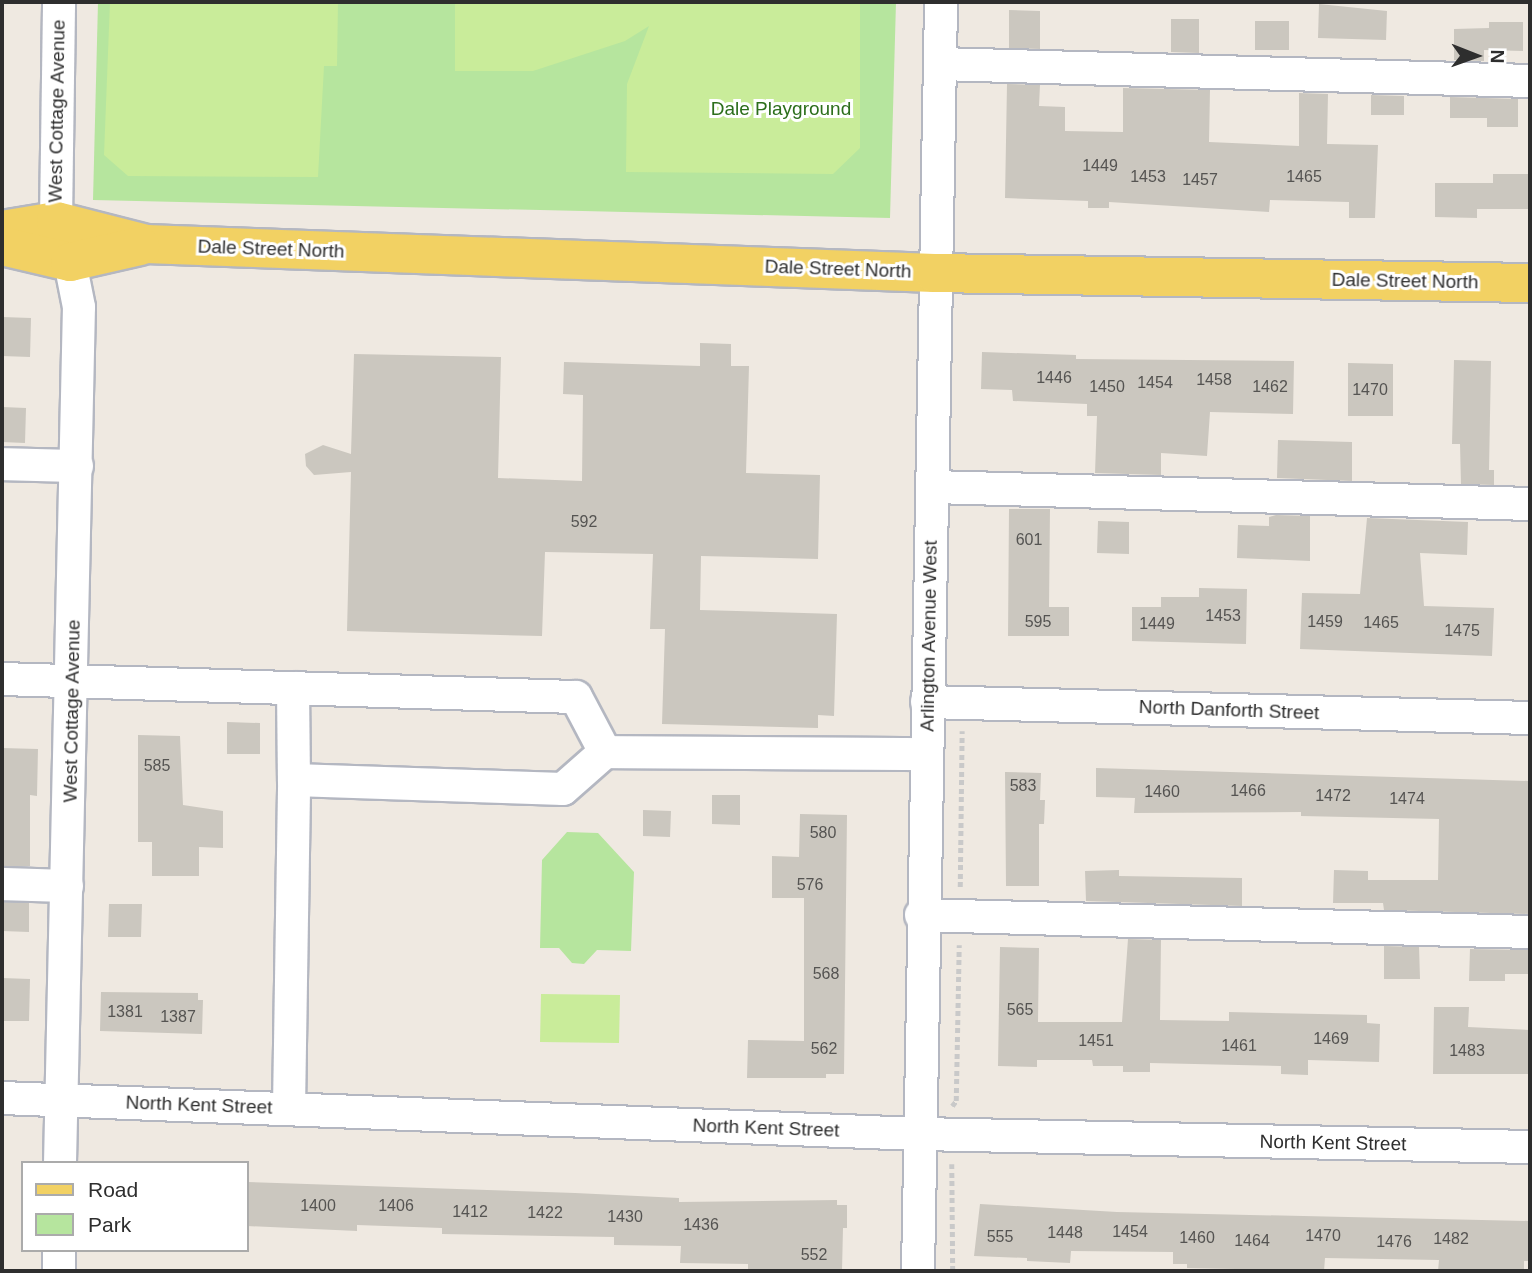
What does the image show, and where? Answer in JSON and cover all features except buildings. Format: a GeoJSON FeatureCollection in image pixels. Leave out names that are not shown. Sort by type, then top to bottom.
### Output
{"type":"FeatureCollection","features":[{"type":"Feature","properties":{"kind":"main road","name":"Dale Street North"},"geometry":{"type":"LineString","coordinates":[[2,230],[56,221],[146,244],[934,273],[1530,283]]}},
{"type":"Feature","properties":{"kind":"main road","name":"Dale Street North"},"geometry":{"type":"LineString","coordinates":[[2,246],[70,262],[146,244]]}},
{"type":"Feature","properties":{"kind":"street","name":"West Cottage Avenue"},"geometry":{"type":"LineString","coordinates":[[56,221],[59,2]]}},
{"type":"Feature","properties":{"kind":"street","name":"Arlington Avenue West"},"geometry":{"type":"LineString","coordinates":[[918,1271],[921,915],[933,487],[934,273],[941,2]]}},
{"type":"Feature","properties":{"kind":"street"},"geometry":{"type":"LineString","coordinates":[[940,64],[1530,81]]}},
{"type":"Feature","properties":{"kind":"street","name":"West Cottage Avenue"},"geometry":{"type":"LineString","coordinates":[[60,1161],[73,681],[79,307],[70,262]]}},
{"type":"Feature","properties":{"kind":"street"},"geometry":{"type":"LineString","coordinates":[[2,464],[76,466]]}},
{"type":"Feature","properties":{"kind":"street"},"geometry":{"type":"LineString","coordinates":[[933,487],[1530,504]]}},
{"type":"Feature","properties":{"kind":"street"},"geometry":{"type":"LineString","coordinates":[[2,678],[576,697],[605,752]]}},
{"type":"Feature","properties":{"kind":"street"},"geometry":{"type":"LineString","coordinates":[[289,1108],[293,688]]}},
{"type":"Feature","properties":{"kind":"street","name":"North Danforth Street"},"geometry":{"type":"LineString","coordinates":[[927,702],[1530,718]]}},
{"type":"Feature","properties":{"kind":"street"},"geometry":{"type":"LineString","coordinates":[[294,780],[563,789],[605,752],[926,754]]}},
{"type":"Feature","properties":{"kind":"street"},"geometry":{"type":"LineString","coordinates":[[2,884],[67,886]]}},
{"type":"Feature","properties":{"kind":"street"},"geometry":{"type":"LineString","coordinates":[[921,915],[1530,932]]}},
{"type":"Feature","properties":{"kind":"street","name":"North Kent Street"},"geometry":{"type":"LineString","coordinates":[[2,1098],[920,1134],[1530,1147]]}},
{"type":"Feature","properties":{"kind":"street"},"geometry":{"type":"LineString","coordinates":[[58,1271],[59,1252]]}},
{"type":"Feature","properties":{"kind":"path"},"geometry":{"type":"LineString","coordinates":[[951,1163],[955,1166],[953,1271]]}},
{"type":"Feature","properties":{"kind":"green space","name":"Dale Playground"},"geometry":{"type":"Polygon","coordinates":[[[98,2],[896,2],[890,218],[93,200],[98,2]]]}},
{"type":"Feature","properties":{"kind":"green space"},"geometry":{"type":"Polygon","coordinates":[[[110,2],[338,2],[337,66],[324,66],[318,177],[128,176],[104,155],[110,2]]]}},
{"type":"Feature","properties":{"kind":"green space"},"geometry":{"type":"Polygon","coordinates":[[[455,2],[860,2],[860,148],[833,174],[626,172],[627,84],[649,26],[625,41],[533,71],[455,71],[455,2]]]}},
{"type":"Feature","properties":{"kind":"green space"},"geometry":{"type":"Polygon","coordinates":[[[567,832],[598,833],[634,872],[631,951],[597,950],[584,964],[572,963],[559,948],[540,948],[542,860],[567,832]]]}},
{"type":"Feature","properties":{"kind":"green space"},"geometry":{"type":"Polygon","coordinates":[[[541,994],[620,995],[619,1043],[540,1042],[541,994]]]}}]}
